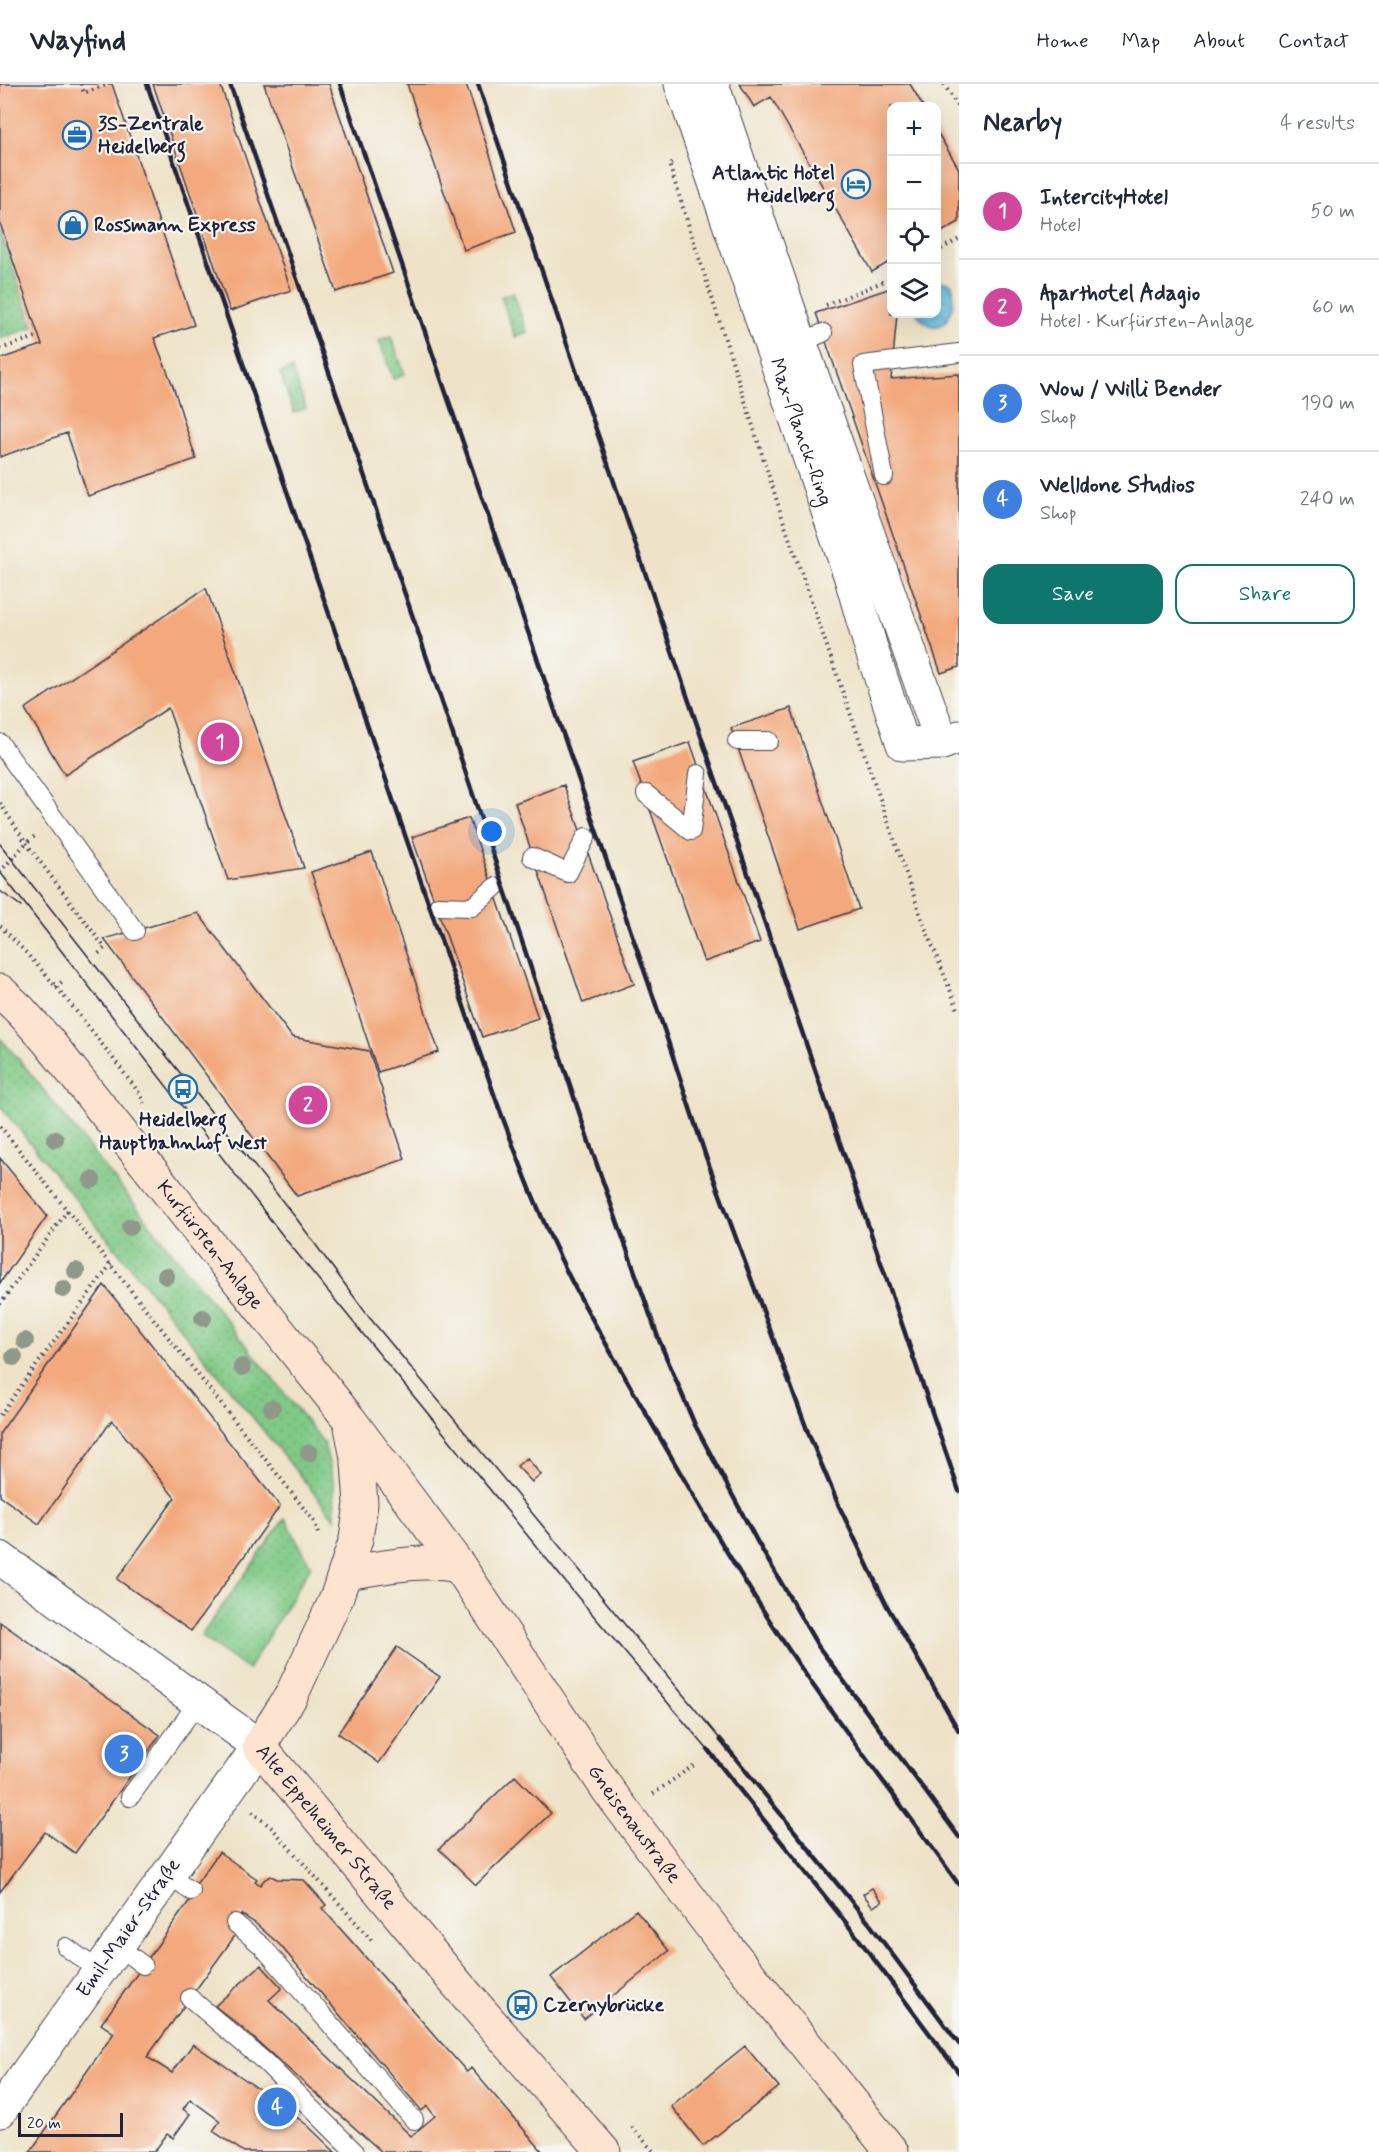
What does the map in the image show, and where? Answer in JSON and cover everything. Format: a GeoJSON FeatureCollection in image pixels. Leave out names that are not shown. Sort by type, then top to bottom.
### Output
{"type":"FeatureCollection","features":[{"type":"Feature","properties":{"kind":"main road","name":"Kurfürsten-Anlage"},"geometry":{"type":"LineString","coordinates":[[0,991],[47,1040],[349,1419],[397,1484],[353,1572],[336,1599]]}},
{"type":"Feature","properties":{"kind":"main road","name":"Kurfürsten-Anlage"},"geometry":{"type":"LineString","coordinates":[[259,1746],[291,1696],[336,1599],[356,1539],[361,1504],[358,1463],[349,1419]]}},
{"type":"Feature","properties":{"kind":"main road","name":"Gneisenaustraße"},"geometry":{"type":"LineString","coordinates":[[397,1484],[459,1566],[609,1790],[723,1942],[892,2152]]}},
{"type":"Feature","properties":{"kind":"main road"},"geometry":{"type":"LineString","coordinates":[[353,1572],[414,1563],[440,1562],[459,1566]]}},
{"type":"Feature","properties":{"kind":"main road","name":"Alte Eppelheimer Straße"},"geometry":{"type":"LineString","coordinates":[[259,1746],[456,1983],[604,2152]]}},
{"type":"Feature","properties":{"kind":"street","name":"Max-Planck-Ring"},"geometry":{"type":"LineString","coordinates":[[681,84],[719,148],[812,338],[951,740],[903,744],[871,648],[719,148],[712,84]]}},
{"type":"Feature","properties":{"kind":"street","name":"Alte Eppelheimer Straße"},"geometry":{"type":"LineString","coordinates":[[0,1558],[259,1746]]}},
{"type":"Feature","properties":{"kind":"street","name":"Emil-Maier-Straße"},"geometry":{"type":"LineString","coordinates":[[0,2111],[108,1958],[179,1883],[259,1746]]}},
{"type":"Feature","properties":{"kind":"lane"},"geometry":{"type":"LineString","coordinates":[[884,476],[863,365],[959,352]]}},
{"type":"Feature","properties":{"kind":"lane"},"geometry":{"type":"LineString","coordinates":[[0,734],[0,743],[135,931]]}},
{"type":"Feature","properties":{"kind":"lane"},"geometry":{"type":"LineString","coordinates":[[737,741],[769,741]]}},
{"type":"Feature","properties":{"kind":"lane"},"geometry":{"type":"LineString","coordinates":[[646,794],[691,831],[698,774]]}},
{"type":"Feature","properties":{"kind":"lane"},"geometry":{"type":"LineString","coordinates":[[532,857],[568,873],[586,837]]}},
{"type":"Feature","properties":{"kind":"lane"},"geometry":{"type":"LineString","coordinates":[[438,906],[472,907],[495,887]]}},
{"type":"Feature","properties":{"kind":"lane"},"geometry":{"type":"LineString","coordinates":[[130,1797],[198,1702]]}},
{"type":"Feature","properties":{"kind":"lane"},"geometry":{"type":"LineString","coordinates":[[235,1923],[262,1946],[414,2120]]}},
{"type":"Feature","properties":{"kind":"lane"},"geometry":{"type":"LineString","coordinates":[[66,1947],[143,1965]]}},
{"type":"Feature","properties":{"kind":"lane"},"geometry":{"type":"LineString","coordinates":[[190,1998],[265,2062],[355,2152]]}},
{"type":"Feature","properties":{"kind":"path"},"geometry":{"type":"LineString","coordinates":[[81,84],[84,93],[109,84]]}},
{"type":"Feature","properties":{"kind":"path"},"geometry":{"type":"LineString","coordinates":[[944,84],[959,110]]}},
{"type":"Feature","properties":{"kind":"path"},"geometry":{"type":"LineString","coordinates":[[719,148],[669,164],[784,523],[922,922],[959,1012]]}},
{"type":"Feature","properties":{"kind":"path"},"geometry":{"type":"LineString","coordinates":[[941,249],[959,239]]}},
{"type":"Feature","properties":{"kind":"path"},"geometry":{"type":"LineString","coordinates":[[821,307],[887,280]]}},
{"type":"Feature","properties":{"kind":"path"},"geometry":{"type":"LineString","coordinates":[[0,349],[39,336]]}},
{"type":"Feature","properties":{"kind":"path"},"geometry":{"type":"LineString","coordinates":[[0,803],[26,843],[105,948],[97,955]]}},
{"type":"Feature","properties":{"kind":"path"},"geometry":{"type":"LineString","coordinates":[[0,872],[26,843]]}},
{"type":"Feature","properties":{"kind":"path"},"geometry":{"type":"LineString","coordinates":[[56,987],[65,979]]}},
{"type":"Feature","properties":{"kind":"path"},"geometry":{"type":"LineString","coordinates":[[0,1126],[285,1484],[315,1523],[320,1540]]}},
{"type":"Feature","properties":{"kind":"path"},"geometry":{"type":"LineString","coordinates":[[0,1304],[68,1210]]}},
{"type":"Feature","properties":{"kind":"path"},"geometry":{"type":"LineString","coordinates":[[0,1415],[111,1264]]}},
{"type":"Feature","properties":{"kind":"path"},"geometry":{"type":"LineString","coordinates":[[653,1794],[694,1765]]}},
{"type":"Feature","properties":{"kind":"green space"},"geometry":{"type":"Polygon","coordinates":[[[0,230],[33,327],[0,339],[0,230]]]}},
{"type":"Feature","properties":{"kind":"green space"},"geometry":{"type":"Polygon","coordinates":[[[513,292],[527,332],[515,337],[501,297],[513,292]]]}},
{"type":"Feature","properties":{"kind":"green space"},"geometry":{"type":"Polygon","coordinates":[[[391,336],[405,375],[393,379],[379,340],[391,336]]]}},
{"type":"Feature","properties":{"kind":"green space"},"geometry":{"type":"Polygon","coordinates":[[[292,369],[306,408],[294,413],[280,373],[292,369]]]}},
{"type":"Feature","properties":{"kind":"green space"},"geometry":{"type":"Polygon","coordinates":[[[0,1038],[324,1443],[334,1483],[335,1519],[0,1106],[0,1038]]]}},
{"type":"Feature","properties":{"kind":"green space"},"geometry":{"type":"Polygon","coordinates":[[[285,1518],[311,1566],[248,1670],[201,1636],[285,1518]]]}},
{"type":"Feature","properties":{"kind":"water"},"geometry":{"type":"Polygon","coordinates":[[[941,281],[952,284],[953,305],[950,314],[940,325],[933,326],[925,323],[921,318],[941,318],[941,281]]]}},
{"type":"Feature","properties":{"kind":"building"},"geometry":{"type":"Polygon","coordinates":[[[0,84],[112,84],[194,325],[154,338],[173,386],[196,459],[88,496],[67,433],[0,457],[0,359],[42,345],[0,223],[0,84]]]}},
{"type":"Feature","properties":{"kind":"building"},"geometry":{"type":"Polygon","coordinates":[[[153,84],[220,84],[291,290],[230,311],[153,84]]]}},
{"type":"Feature","properties":{"kind":"building"},"geometry":{"type":"Polygon","coordinates":[[[264,84],[329,84],[393,273],[336,292],[264,84]]]}},
{"type":"Feature","properties":{"kind":"building"},"geometry":{"type":"Polygon","coordinates":[[[407,84],[466,84],[516,232],[464,250],[407,84]]]}},
{"type":"Feature","properties":{"kind":"building","name":"Atlantic Hotel Heidelberg"},"geometry":{"type":"Polygon","coordinates":[[[740,84],[910,84],[921,102],[887,102],[887,263],[872,272],[771,97],[754,107],[740,84]]]}},
{"type":"Feature","properties":{"kind":"building"},"geometry":{"type":"Polygon","coordinates":[[[941,138],[959,169],[959,222],[941,232],[941,138]]]}},
{"type":"Feature","properties":{"kind":"building"},"geometry":{"type":"Polygon","coordinates":[[[887,289],[887,318],[897,318],[891,379],[959,374],[959,667],[941,673],[816,313],[887,289]]]}},
{"type":"Feature","properties":{"kind":"building"},"geometry":{"type":"Polygon","coordinates":[[[206,588],[304,868],[228,880],[168,708],[65,775],[25,709],[206,588]]]}},
{"type":"Feature","properties":{"kind":"building"},"geometry":{"type":"Polygon","coordinates":[[[791,708],[859,909],[800,929],[731,728],[791,708]]]}},
{"type":"Feature","properties":{"kind":"building"},"geometry":{"type":"Polygon","coordinates":[[[690,742],[760,942],[704,962],[633,762],[690,742]]]}},
{"type":"Feature","properties":{"kind":"building"},"geometry":{"type":"Polygon","coordinates":[[[564,785],[634,984],[583,1003],[515,803],[564,785]]]}},
{"type":"Feature","properties":{"kind":"building"},"geometry":{"type":"Polygon","coordinates":[[[469,818],[538,1018],[482,1037],[412,837],[469,818]]]}},
{"type":"Feature","properties":{"kind":"building"},"geometry":{"type":"Polygon","coordinates":[[[372,852],[439,1052],[378,1072],[311,872],[372,852]]]}},
{"type":"Feature","properties":{"kind":"building"},"geometry":{"type":"Polygon","coordinates":[[[198,913],[292,1037],[369,1051],[405,1159],[297,1196],[104,939],[198,913]]]}},
{"type":"Feature","properties":{"kind":"building"},"geometry":{"type":"Polygon","coordinates":[[[0,1158],[47,1216],[0,1283],[0,1158]]]}},
{"type":"Feature","properties":{"kind":"building"},"geometry":{"type":"Polygon","coordinates":[[[104,1285],[280,1506],[191,1631],[117,1579],[175,1498],[112,1420],[39,1524],[0,1496],[0,1433],[104,1285]]]}},
{"type":"Feature","properties":{"kind":"building"},"geometry":{"type":"Polygon","coordinates":[[[527,1458],[541,1475],[532,1482],[517,1466],[527,1458]]]}},
{"type":"Feature","properties":{"kind":"building"},"geometry":{"type":"Polygon","coordinates":[[[0,1622],[160,1735],[75,1853],[45,1832],[0,1892],[0,1622]]]}},
{"type":"Feature","properties":{"kind":"building"},"geometry":{"type":"Polygon","coordinates":[[[397,1647],[440,1677],[379,1763],[338,1733],[397,1647]]]}},
{"type":"Feature","properties":{"kind":"building"},"geometry":{"type":"Polygon","coordinates":[[[515,1776],[551,1813],[476,1885],[439,1849],[515,1776]]]}},
{"type":"Feature","properties":{"kind":"building"},"geometry":{"type":"Polygon","coordinates":[[[219,1852],[257,1879],[255,1881],[260,1885],[271,1876],[277,1879],[304,1880],[326,1905],[322,1908],[467,2072],[471,2068],[543,2152],[382,2152],[215,2006],[261,1965],[282,1988],[269,2000],[411,2136],[435,2116],[427,2106],[422,2111],[279,1944],[241,1914],[230,1929],[237,1933],[147,2057],[172,2073],[193,2044],[307,2125],[335,2152],[244,2152],[213,2131],[220,2121],[190,2099],[183,2109],[190,2114],[173,2138],[167,2134],[154,2152],[30,2152],[114,2033],[101,2024],[190,1900],[187,1897],[219,1852]]]}},
{"type":"Feature","properties":{"kind":"building"},"geometry":{"type":"Polygon","coordinates":[[[872,1888],[882,1901],[873,1907],[863,1894],[872,1888]]]}},
{"type":"Feature","properties":{"kind":"building"},"geometry":{"type":"Polygon","coordinates":[[[636,1910],[669,1951],[584,2019],[551,1977],[636,1910]]]}},
{"type":"Feature","properties":{"kind":"building"},"geometry":{"type":"Polygon","coordinates":[[[745,2046],[779,2087],[703,2146],[671,2106],[745,2046]]]}},
{"type":"Feature","properties":{"kind":"tram line"},"geometry":{"type":"LineString","coordinates":[[0,844],[296,1218],[369,1317],[720,1739]]}},
{"type":"Feature","properties":{"kind":"tram line"},"geometry":{"type":"LineString","coordinates":[[0,872],[287,1241],[576,1595],[708,1750]]}},
{"type":"Feature","properties":{"kind":"tram line"},"geometry":{"type":"LineString","coordinates":[[0,891],[21,906]]}},
{"type":"Feature","properties":{"kind":"railway"},"geometry":{"type":"LineString","coordinates":[[147,84],[495,1097],[550,1235],[571,1280],[608,1348],[750,1590],[818,1693],[959,1885]]}},
{"type":"Feature","properties":{"kind":"railway"},"geometry":{"type":"LineString","coordinates":[[230,84],[443,705],[590,1145],[659,1340],[695,1425],[758,1543],[818,1646],[959,1837]]}},
{"type":"Feature","properties":{"kind":"railway"},"geometry":{"type":"LineString","coordinates":[[340,84],[706,1157],[809,1435],[839,1506],[887,1606],[959,1731]]}},
{"type":"Feature","properties":{"kind":"railway"},"geometry":{"type":"LineString","coordinates":[[478,84],[959,1491]]}},
{"type":"Feature","properties":{"kind":"railway"},"geometry":{"type":"LineString","coordinates":[[720,1739],[869,1923],[959,2044]]}},
{"type":"Feature","properties":{"kind":"railway"},"geometry":{"type":"LineString","coordinates":[[708,1750],[855,1934],[959,2073]]}},
{"type":"Feature","properties":{"kind":"place","name":"3S-Zentrale Heidelberg"},"geometry":{"type":"Point","coordinates":[77,135]}},
{"type":"Feature","properties":{"kind":"place","name":"Atlantic Hotel Heidelberg"},"geometry":{"type":"Point","coordinates":[856,184]}},
{"type":"Feature","properties":{"kind":"place","name":"Rossmann Express"},"geometry":{"type":"Point","coordinates":[73,225]}},
{"type":"Feature","properties":{"kind":"place","name":"IntercityHotel"},"geometry":{"type":"Point","coordinates":[220,742]}},
{"type":"Feature","properties":{"kind":"place","name":"Heidelberg Hauptbahnhof West"},"geometry":{"type":"Point","coordinates":[183,1089]}},
{"type":"Feature","properties":{"kind":"place","name":"Aparthotel Adagio"},"geometry":{"type":"Point","coordinates":[308,1105]}},
{"type":"Feature","properties":{"kind":"place","name":"Wow / Willi Bender"},"geometry":{"type":"Point","coordinates":[124,1754]}},
{"type":"Feature","properties":{"kind":"place","name":"Czernybrücke"},"geometry":{"type":"Point","coordinates":[522,2005]}},
{"type":"Feature","properties":{"kind":"place","name":"Welldone Studios"},"geometry":{"type":"Point","coordinates":[277,2107]}}]}
